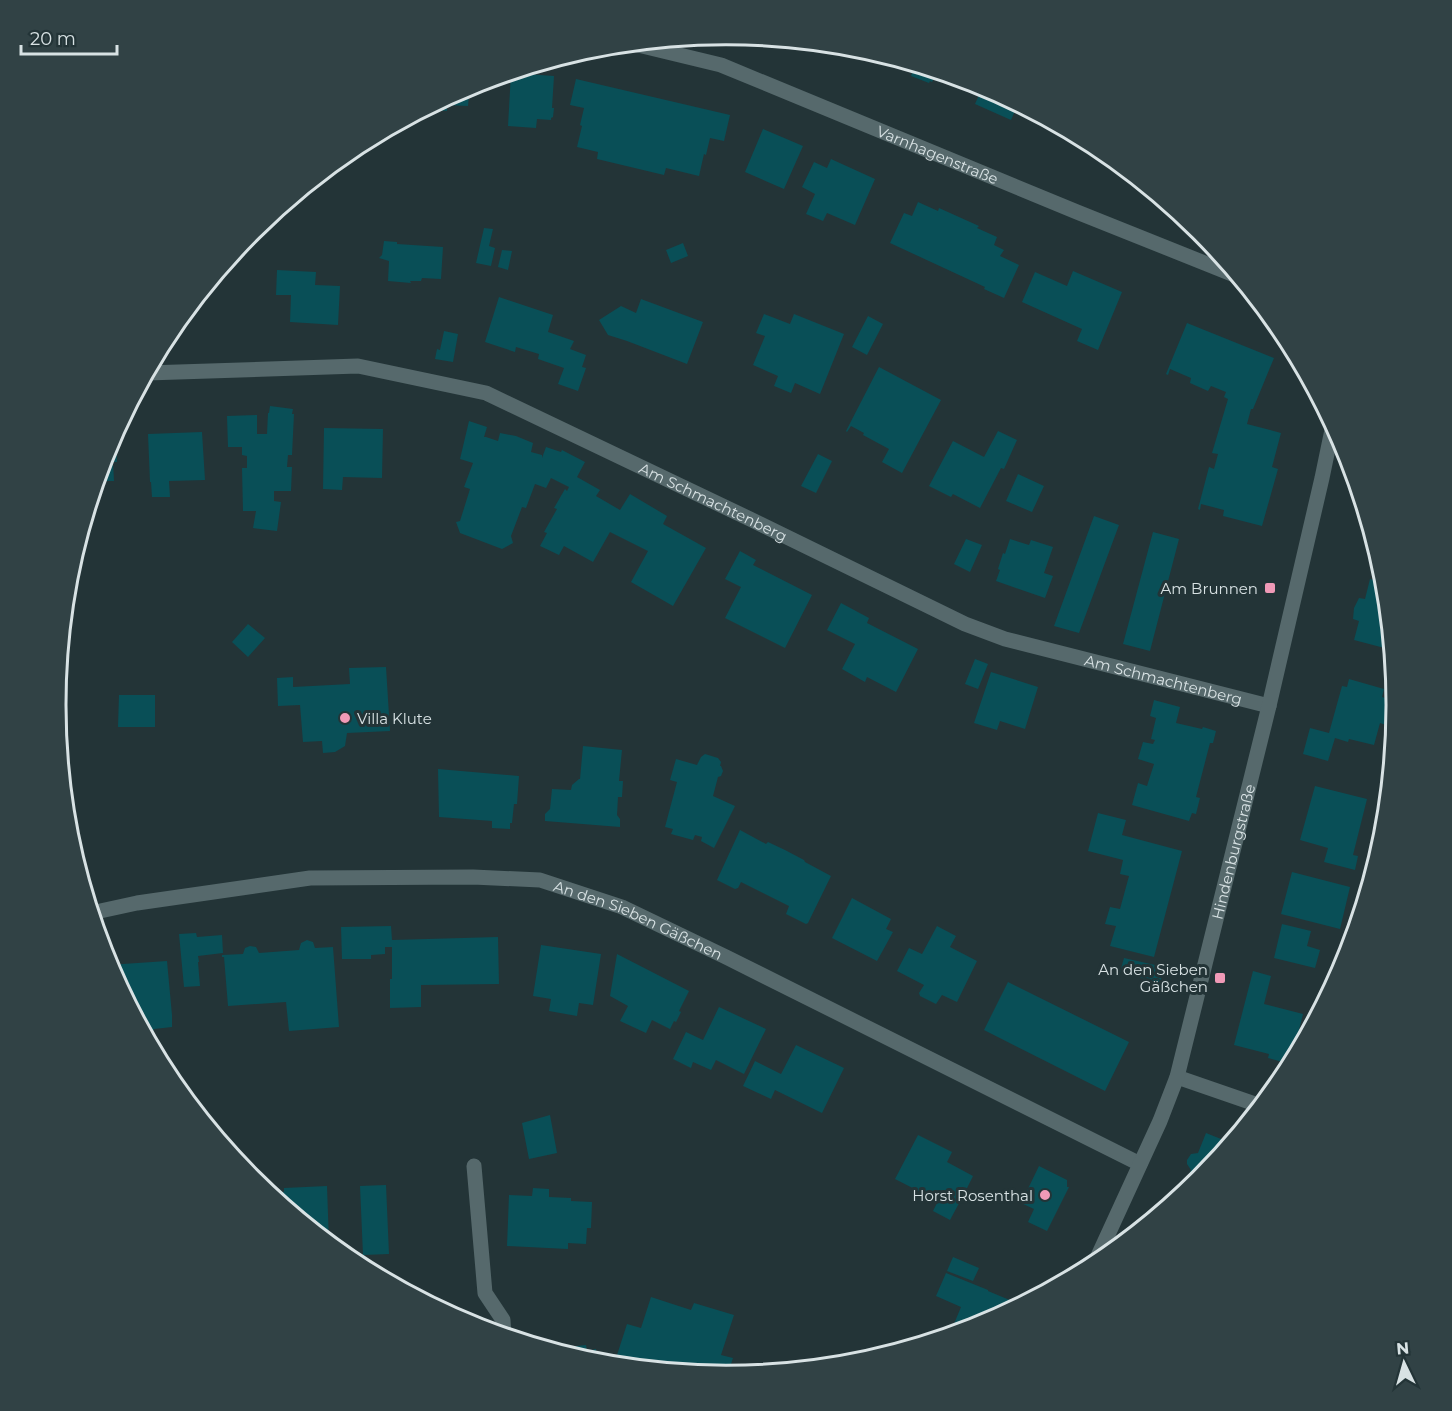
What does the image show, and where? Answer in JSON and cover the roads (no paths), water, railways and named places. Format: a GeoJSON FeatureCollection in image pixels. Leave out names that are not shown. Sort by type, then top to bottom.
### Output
{"type":"FeatureCollection","features":[{"type":"Feature","properties":{"kind":"street","name":"Varnhagenstraße"},"geometry":{"type":"LineString","coordinates":[[656,49],[721,65],[1223,271]]}},
{"type":"Feature","properties":{"kind":"street","name":"Am Schmachtenberg"},"geometry":{"type":"LineString","coordinates":[[155,373],[358,366],[486,393],[965,624],[1005,639],[1269,706]]}},
{"type":"Feature","properties":{"kind":"street","name":"Hindenburgstraße"},"geometry":{"type":"LineString","coordinates":[[1101,1250],[1160,1121],[1177,1077],[1269,706],[1330,440]]}},
{"type":"Feature","properties":{"kind":"street","name":"An den Sieben Gäßchen"},"geometry":{"type":"LineString","coordinates":[[99,911],[137,903],[310,878],[473,877],[540,880],[622,907],[1140,1164]]}},
{"type":"Feature","properties":{"kind":"street"},"geometry":{"type":"LineString","coordinates":[[1177,1077],[1253,1103]]}},
{"type":"Feature","properties":{"kind":"street"},"geometry":{"type":"LineString","coordinates":[[474,1166],[485,1293],[503,1320],[503,1327]]}},
{"type":"Feature","properties":{"kind":"place","name":"Am Brunnen"},"geometry":{"type":"Point","coordinates":[1270,588]}},
{"type":"Feature","properties":{"kind":"place","name":"Villa Klute"},"geometry":{"type":"Point","coordinates":[345,718]}},
{"type":"Feature","properties":{"kind":"place","name":"An den Sieben Gäßchen"},"geometry":{"type":"Point","coordinates":[1220,978]}},
{"type":"Feature","properties":{"kind":"place","name":"Horst Rosenthal"},"geometry":{"type":"Point","coordinates":[1045,1195]}}]}
